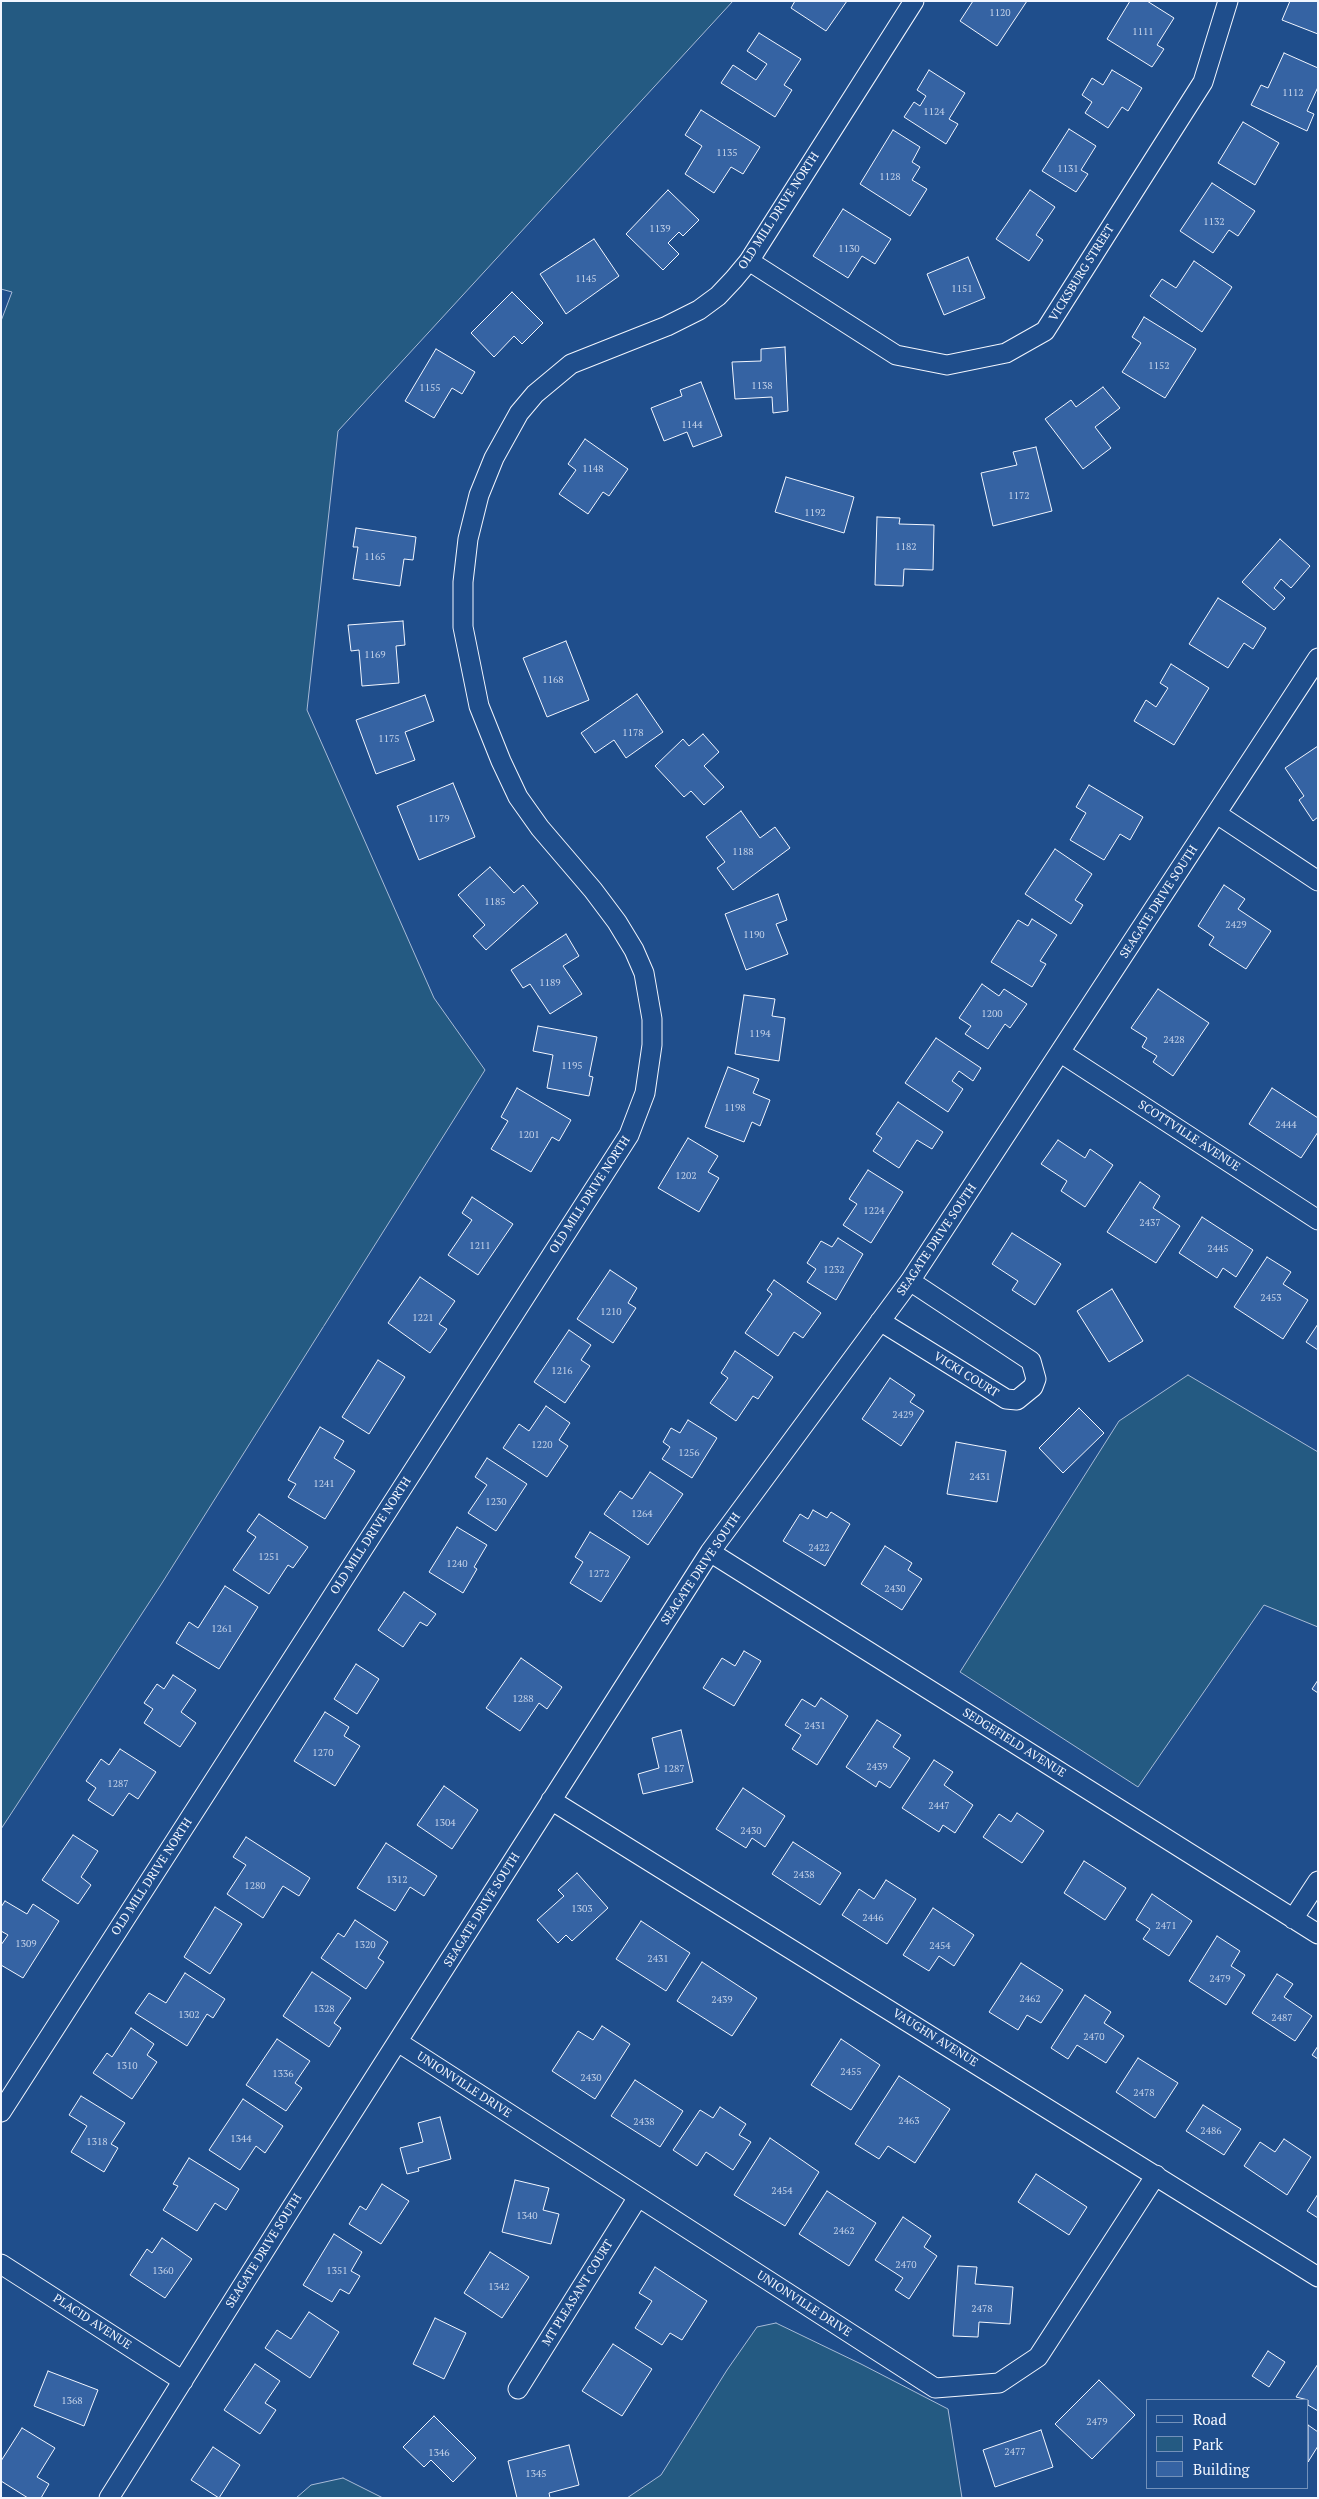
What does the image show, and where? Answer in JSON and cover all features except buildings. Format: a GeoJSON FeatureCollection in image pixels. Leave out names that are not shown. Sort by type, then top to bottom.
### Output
{"type":"FeatureCollection","features":[{"type":"Feature","properties":{"kind":"street","name":"OLD MILL DRIVE NORTH"},"geometry":{"type":"LineString","coordinates":[[1,2112],[629,1135],[645,1093],[652,1045],[652,1019],[644,973],[634,950],[617,922],[593,890],[540,828],[518,797],[500,761],[479,706],[464,635],[463,582],[468,539],[479,495],[494,458],[519,413],[535,394],[571,364],[667,326],[699,310],[718,296],[749,261],[914,1]]}},
{"type":"Feature","properties":{"kind":"street","name":"VICKSBURG STREET"},"geometry":{"type":"LineString","coordinates":[[749,261],[896,355],[947,364],[1006,353],[1045,332],[1203,82],[1228,1]]}},
{"type":"Feature","properties":{"kind":"street","name":"SEAGATE DRIVE SOUTH"},"geometry":{"type":"LineString","coordinates":[[109,2498],[710,1552],[910,1281],[1318,658]]}},
{"type":"Feature","properties":{"kind":"street"},"geometry":{"type":"LineString","coordinates":[[1216,814],[1318,881]]}},
{"type":"Feature","properties":{"kind":"street","name":"SCOTTVILLE AVENUE"},"geometry":{"type":"LineString","coordinates":[[1061,1053],[1318,1220]]}},
{"type":"Feature","properties":{"kind":"street","name":"VICKI COURT"},"geometry":{"type":"LineString","coordinates":[[880,1321],[1006,1399],[1017,1400],[1033,1387],[1036,1379],[1031,1361],[910,1281]]}},
{"type":"Feature","properties":{"kind":"street","name":"SEDGEFIELD AVENUE"},"geometry":{"type":"LineString","coordinates":[[710,1552],[1318,1934]]}},
{"type":"Feature","properties":{"kind":"street","name":"VAUGHN AVENUE"},"geometry":{"type":"LineString","coordinates":[[551,1800],[1318,2277]]}},
{"type":"Feature","properties":{"kind":"street"},"geometry":{"type":"LineString","coordinates":[[1294,1919],[1318,1881]]}},
{"type":"Feature","properties":{"kind":"street","name":"UNIONVILLE DRIVE"},"geometry":{"type":"LineString","coordinates":[[398,2042],[935,2388],[999,2384],[1038,2357],[1156,2175]]}},
{"type":"Feature","properties":{"kind":"street","name":"MT PLEASANT COURT"},"geometry":{"type":"LineString","coordinates":[[518,2389],[638,2197]]}},
{"type":"Feature","properties":{"kind":"street","name":"PLACID AVENUE"},"geometry":{"type":"LineString","coordinates":[[1,2264],[183,2381]]}},
{"type":"Feature","properties":{"kind":"green space"},"geometry":{"type":"Polygon","coordinates":[[[1,1],[733,1],[338,431],[307,710],[434,998],[485,1070],[162,1583],[1,1829],[1,321],[12,292],[1,289],[1,1]]]}},
{"type":"Feature","properties":{"kind":"green space"},"geometry":{"type":"Polygon","coordinates":[[[1188,1375],[1318,1452],[1318,1627],[1264,1605],[1138,1787],[960,1672],[1119,1421],[1188,1375]]]}},
{"type":"Feature","properties":{"kind":"green space"},"geometry":{"type":"Polygon","coordinates":[[[776,2323],[948,2409],[962,2498],[627,2498],[661,2475],[727,2370],[757,2327],[776,2323]]]}},
{"type":"Feature","properties":{"kind":"green space"},"geometry":{"type":"Polygon","coordinates":[[[343,2478],[383,2498],[296,2498],[311,2485],[343,2478]]]}}]}
